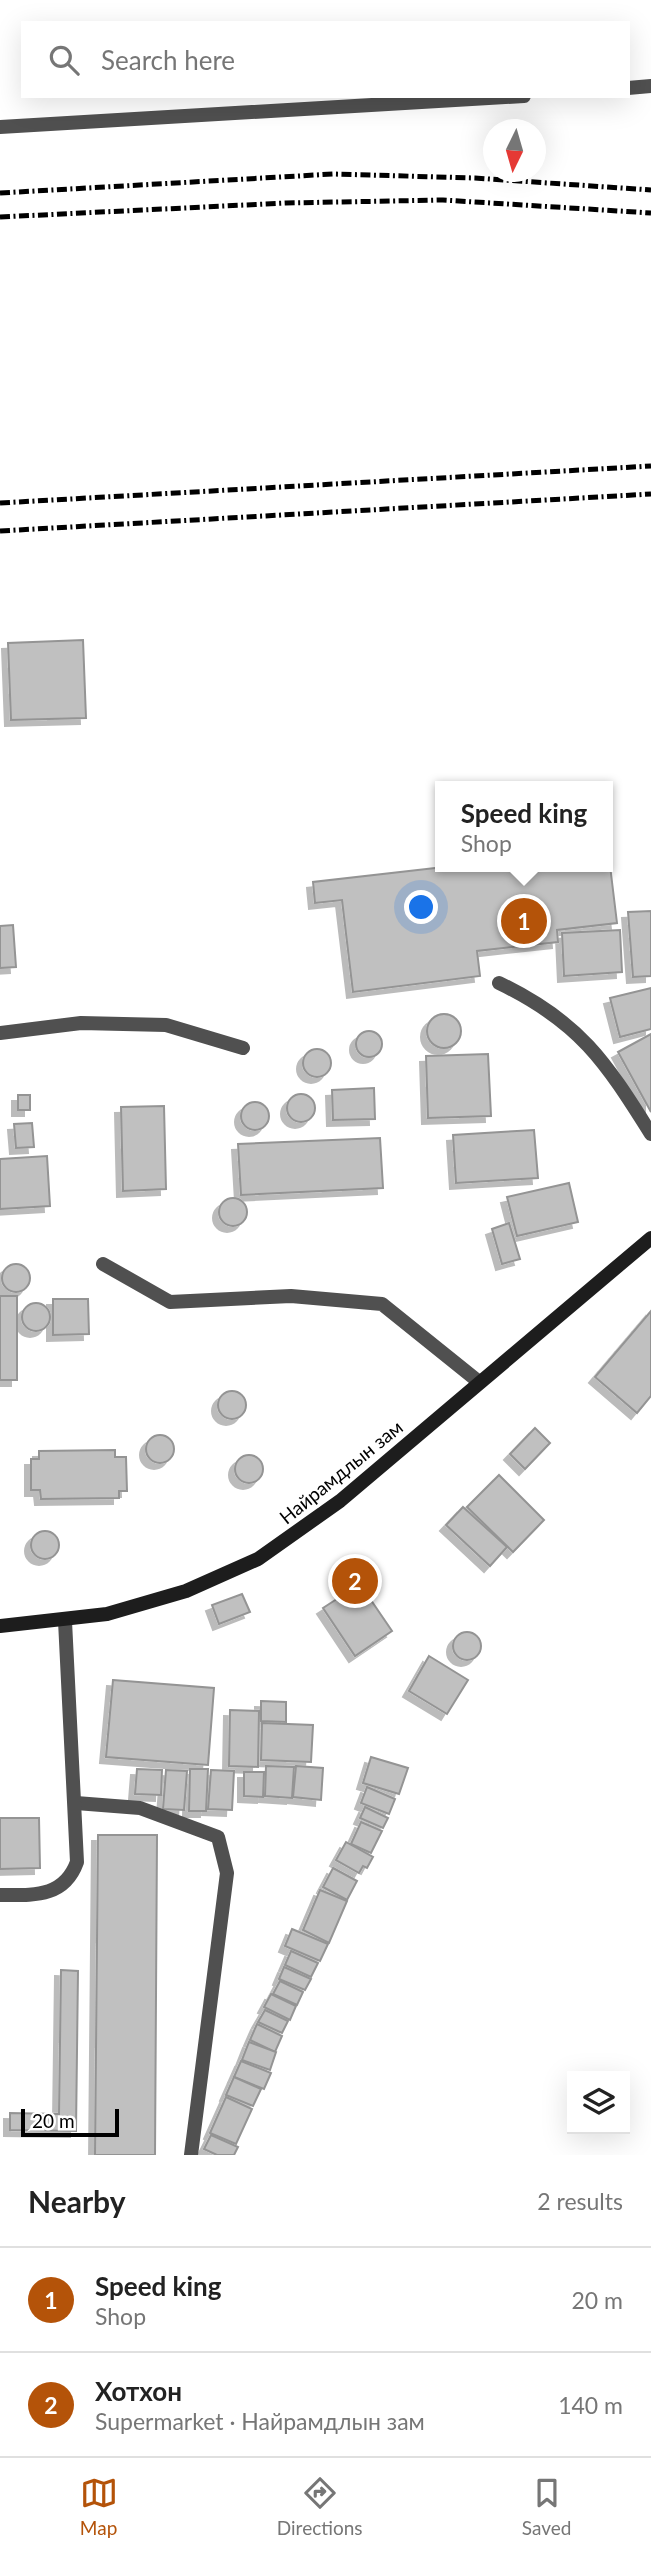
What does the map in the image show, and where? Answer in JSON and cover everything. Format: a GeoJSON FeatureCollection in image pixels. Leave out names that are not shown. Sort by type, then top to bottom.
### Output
{"type":"FeatureCollection","features":[{"type":"Feature","properties":{"kind":"main road","name":"Найрамдлын зам"},"geometry":{"type":"LineString","coordinates":[[0,1626],[65,1621],[107,1614],[186,1591],[258,1559],[340,1502],[651,1238]]}},
{"type":"Feature","properties":{"kind":"street"},"geometry":{"type":"LineString","coordinates":[[630,88],[651,86]]}},
{"type":"Feature","properties":{"kind":"street"},"geometry":{"type":"LineString","coordinates":[[0,127],[490,98]]}},
{"type":"Feature","properties":{"kind":"street"},"geometry":{"type":"LineString","coordinates":[[499,983],[559,1017],[594,1049],[651,1135]]}},
{"type":"Feature","properties":{"kind":"street"},"geometry":{"type":"LineString","coordinates":[[0,1033],[81,1023],[166,1025],[243,1048]]}},
{"type":"Feature","properties":{"kind":"street"},"geometry":{"type":"LineString","coordinates":[[103,1264],[170,1302],[291,1296],[382,1304],[479,1382]]}},
{"type":"Feature","properties":{"kind":"street"},"geometry":{"type":"LineString","coordinates":[[0,1895],[37,1895],[64,1886],[77,1863],[65,1621]]}},
{"type":"Feature","properties":{"kind":"street"},"geometry":{"type":"LineString","coordinates":[[76,1803],[140,1808],[218,1837],[227,1873],[191,2155]]}},
{"type":"Feature","properties":{"kind":"building"},"geometry":{"type":"Polygon","coordinates":[[[83,640],[86,718],[11,720],[8,643],[83,640]]]}},
{"type":"Feature","properties":{"kind":"building"},"geometry":{"type":"Polygon","coordinates":[[[435,868],[435,872],[611,872],[617,923],[557,930],[558,942],[477,951],[480,976],[353,992],[342,900],[315,903],[313,882],[435,868]]]}},
{"type":"Feature","properties":{"kind":"building"},"geometry":{"type":"Polygon","coordinates":[[[651,911],[651,976],[633,977],[628,912],[651,911]]]}},
{"type":"Feature","properties":{"kind":"building"},"geometry":{"type":"Polygon","coordinates":[[[13,925],[16,967],[0,968],[0,926],[13,925]]]}},
{"type":"Feature","properties":{"kind":"building"},"geometry":{"type":"Polygon","coordinates":[[[620,930],[622,972],[564,976],[562,933],[620,930]]]}},
{"type":"Feature","properties":{"kind":"building"},"geometry":{"type":"Polygon","coordinates":[[[651,988],[651,1029],[620,1037],[610,998],[651,988]]]}},
{"type":"Feature","properties":{"kind":"building"},"geometry":{"type":"Polygon","coordinates":[[[444,1014],[456,1019],[461,1031],[456,1043],[444,1048],[432,1043],[427,1031],[432,1019],[444,1014]]]}},
{"type":"Feature","properties":{"kind":"building"},"geometry":{"type":"Polygon","coordinates":[[[369,1031],[378,1035],[382,1044],[378,1053],[369,1057],[360,1053],[356,1044],[360,1035],[369,1031]]]}},
{"type":"Feature","properties":{"kind":"building"},"geometry":{"type":"Polygon","coordinates":[[[651,1034],[651,1112],[618,1052],[651,1034]]]}},
{"type":"Feature","properties":{"kind":"building"},"geometry":{"type":"Polygon","coordinates":[[[317,1049],[327,1053],[331,1063],[327,1073],[317,1077],[307,1073],[303,1063],[307,1053],[317,1049]]]}},
{"type":"Feature","properties":{"kind":"building"},"geometry":{"type":"Polygon","coordinates":[[[488,1054],[491,1116],[428,1118],[426,1056],[488,1054]]]}},
{"type":"Feature","properties":{"kind":"building"},"geometry":{"type":"Polygon","coordinates":[[[374,1088],[375,1119],[333,1120],[332,1090],[374,1088]]]}},
{"type":"Feature","properties":{"kind":"building"},"geometry":{"type":"Polygon","coordinates":[[[301,1094],[311,1098],[315,1108],[311,1118],[301,1122],[291,1118],[287,1108],[291,1098],[301,1094]]]}},
{"type":"Feature","properties":{"kind":"building"},"geometry":{"type":"Polygon","coordinates":[[[18,1095],[30,1095],[30,1110],[18,1110],[18,1095]]]}},
{"type":"Feature","properties":{"kind":"building"},"geometry":{"type":"Polygon","coordinates":[[[255,1102],[265,1106],[269,1116],[265,1126],[255,1130],[245,1126],[241,1116],[245,1106],[255,1102]]]}},
{"type":"Feature","properties":{"kind":"building"},"geometry":{"type":"Polygon","coordinates":[[[164,1106],[166,1189],[123,1191],[121,1107],[164,1106]]]}},
{"type":"Feature","properties":{"kind":"building"},"geometry":{"type":"Polygon","coordinates":[[[32,1123],[34,1147],[16,1148],[14,1124],[32,1123]]]}},
{"type":"Feature","properties":{"kind":"building"},"geometry":{"type":"Polygon","coordinates":[[[534,1130],[538,1178],[456,1183],[453,1135],[534,1130]]]}},
{"type":"Feature","properties":{"kind":"building"},"geometry":{"type":"Polygon","coordinates":[[[380,1138],[383,1188],[241,1195],[238,1144],[380,1138]]]}},
{"type":"Feature","properties":{"kind":"building"},"geometry":{"type":"Polygon","coordinates":[[[47,1156],[50,1206],[0,1209],[0,1159],[47,1156]]]}},
{"type":"Feature","properties":{"kind":"building"},"geometry":{"type":"Polygon","coordinates":[[[569,1183],[578,1222],[517,1236],[507,1197],[569,1183]]]}},
{"type":"Feature","properties":{"kind":"building"},"geometry":{"type":"Polygon","coordinates":[[[233,1198],[243,1202],[247,1212],[243,1222],[233,1226],[223,1222],[219,1212],[223,1202],[233,1198]]]}},
{"type":"Feature","properties":{"kind":"building"},"geometry":{"type":"Polygon","coordinates":[[[509,1223],[520,1259],[502,1264],[492,1229],[509,1223]]]}},
{"type":"Feature","properties":{"kind":"building"},"geometry":{"type":"Polygon","coordinates":[[[16,1264],[26,1268],[30,1278],[26,1288],[16,1292],[6,1288],[2,1278],[6,1268],[16,1264]]]}},
{"type":"Feature","properties":{"kind":"building"},"geometry":{"type":"Polygon","coordinates":[[[0,1296],[17,1296],[17,1380],[0,1380],[0,1296]]]}},
{"type":"Feature","properties":{"kind":"building"},"geometry":{"type":"Polygon","coordinates":[[[53,1299],[88,1299],[89,1334],[53,1335],[53,1299]]]}},
{"type":"Feature","properties":{"kind":"building"},"geometry":{"type":"Polygon","coordinates":[[[36,1303],[46,1307],[50,1317],[46,1327],[36,1331],[26,1327],[22,1317],[26,1307],[36,1303]]]}},
{"type":"Feature","properties":{"kind":"building"},"geometry":{"type":"Polygon","coordinates":[[[651,1311],[651,1396],[637,1413],[595,1377],[651,1311]]]}},
{"type":"Feature","properties":{"kind":"building"},"geometry":{"type":"Polygon","coordinates":[[[232,1391],[242,1395],[246,1405],[242,1415],[232,1419],[222,1415],[218,1405],[222,1395],[232,1391]]]}},
{"type":"Feature","properties":{"kind":"building"},"geometry":{"type":"Polygon","coordinates":[[[535,1428],[550,1443],[525,1469],[510,1454],[535,1428]]]}},
{"type":"Feature","properties":{"kind":"building"},"geometry":{"type":"Polygon","coordinates":[[[160,1435],[170,1439],[174,1449],[170,1459],[160,1463],[150,1459],[146,1449],[150,1439],[160,1435]]]}},
{"type":"Feature","properties":{"kind":"building"},"geometry":{"type":"Polygon","coordinates":[[[115,1450],[115,1457],[126,1457],[127,1491],[119,1491],[119,1498],[41,1499],[40,1490],[31,1490],[31,1459],[39,1459],[39,1451],[115,1450]]]}},
{"type":"Feature","properties":{"kind":"building"},"geometry":{"type":"Polygon","coordinates":[[[249,1455],[259,1459],[263,1469],[259,1479],[249,1483],[239,1479],[235,1469],[239,1459],[249,1455]]]}},
{"type":"Feature","properties":{"kind":"building"},"geometry":{"type":"Polygon","coordinates":[[[499,1475],[544,1520],[513,1552],[467,1507],[499,1475]]]}},
{"type":"Feature","properties":{"kind":"building"},"geometry":{"type":"Polygon","coordinates":[[[463,1507],[507,1547],[490,1566],[446,1525],[463,1507]]]}},
{"type":"Feature","properties":{"kind":"building"},"geometry":{"type":"Polygon","coordinates":[[[45,1531],[55,1535],[59,1545],[55,1555],[45,1559],[35,1555],[31,1545],[35,1535],[45,1531]]]}},
{"type":"Feature","properties":{"kind":"building"},"geometry":{"type":"Polygon","coordinates":[[[360,1584],[392,1631],[355,1656],[323,1608],[360,1584]]]}},
{"type":"Feature","properties":{"kind":"building"},"geometry":{"type":"Polygon","coordinates":[[[242,1594],[250,1612],[219,1624],[212,1605],[242,1594]]]}},
{"type":"Feature","properties":{"kind":"building"},"geometry":{"type":"Polygon","coordinates":[[[467,1632],[477,1636],[481,1646],[477,1656],[467,1660],[457,1656],[453,1646],[457,1636],[467,1632]]]}},
{"type":"Feature","properties":{"kind":"building"},"geometry":{"type":"Polygon","coordinates":[[[429,1656],[468,1680],[447,1714],[409,1691],[429,1656]]]}},
{"type":"Feature","properties":{"kind":"building"},"geometry":{"type":"Polygon","coordinates":[[[113,1680],[214,1688],[208,1765],[106,1757],[113,1680]]]}},
{"type":"Feature","properties":{"kind":"building"},"geometry":{"type":"Polygon","coordinates":[[[261,1701],[286,1702],[286,1722],[261,1721],[261,1701]]]}},
{"type":"Feature","properties":{"kind":"building"},"geometry":{"type":"Polygon","coordinates":[[[230,1710],[259,1711],[258,1767],[229,1766],[230,1710]]]}},
{"type":"Feature","properties":{"kind":"building"},"geometry":{"type":"Polygon","coordinates":[[[262,1723],[313,1725],[311,1762],[261,1760],[262,1723]]]}},
{"type":"Feature","properties":{"kind":"building"},"geometry":{"type":"Polygon","coordinates":[[[371,1757],[408,1768],[399,1794],[363,1783],[371,1757]]]}},
{"type":"Feature","properties":{"kind":"building"},"geometry":{"type":"Polygon","coordinates":[[[266,1766],[294,1767],[292,1798],[265,1796],[266,1766]]]}},
{"type":"Feature","properties":{"kind":"building"},"geometry":{"type":"Polygon","coordinates":[[[296,1766],[323,1768],[321,1800],[293,1797],[296,1766]]]}},
{"type":"Feature","properties":{"kind":"building"},"geometry":{"type":"Polygon","coordinates":[[[137,1769],[162,1770],[161,1795],[135,1794],[137,1769]]]}},
{"type":"Feature","properties":{"kind":"building"},"geometry":{"type":"Polygon","coordinates":[[[190,1769],[208,1769],[206,1811],[189,1811],[190,1769]]]}},
{"type":"Feature","properties":{"kind":"building"},"geometry":{"type":"Polygon","coordinates":[[[166,1770],[187,1771],[184,1810],[163,1809],[166,1770]]]}},
{"type":"Feature","properties":{"kind":"building"},"geometry":{"type":"Polygon","coordinates":[[[211,1770],[234,1771],[232,1810],[208,1809],[211,1770]]]}},
{"type":"Feature","properties":{"kind":"building"},"geometry":{"type":"Polygon","coordinates":[[[244,1772],[264,1772],[263,1797],[244,1796],[244,1772]]]}},
{"type":"Feature","properties":{"kind":"building"},"geometry":{"type":"Polygon","coordinates":[[[367,1787],[395,1799],[389,1814],[361,1803],[367,1787]]]}},
{"type":"Feature","properties":{"kind":"building"},"geometry":{"type":"Polygon","coordinates":[[[365,1807],[388,1818],[383,1828],[360,1818],[365,1807]]]}},
{"type":"Feature","properties":{"kind":"building"},"geometry":{"type":"Polygon","coordinates":[[[0,1818],[39,1818],[40,1868],[0,1869],[0,1818]]]}},
{"type":"Feature","properties":{"kind":"building"},"geometry":{"type":"Polygon","coordinates":[[[361,1822],[382,1831],[371,1853],[351,1844],[361,1822]]]}},
{"type":"Feature","properties":{"kind":"building"},"geometry":{"type":"Polygon","coordinates":[[[98,1835],[157,1835],[155,2155],[95,2155],[98,1835]]]}},
{"type":"Feature","properties":{"kind":"building"},"geometry":{"type":"Polygon","coordinates":[[[346,1842],[373,1857],[367,1868],[363,1866],[359,1873],[336,1860],[346,1842]]]}},
{"type":"Feature","properties":{"kind":"building"},"geometry":{"type":"Polygon","coordinates":[[[333,1868],[357,1881],[347,1900],[323,1887],[333,1868]]]}},
{"type":"Feature","properties":{"kind":"building"},"geometry":{"type":"Polygon","coordinates":[[[320,1890],[347,1901],[329,1943],[303,1930],[320,1890]]]}},
{"type":"Feature","properties":{"kind":"building"},"geometry":{"type":"Polygon","coordinates":[[[292,1929],[328,1944],[320,1961],[285,1946],[292,1929]]]}},
{"type":"Feature","properties":{"kind":"building"},"geometry":{"type":"Polygon","coordinates":[[[291,1951],[318,1963],[311,1977],[285,1965],[291,1951]]]}},
{"type":"Feature","properties":{"kind":"building"},"geometry":{"type":"Polygon","coordinates":[[[284,1967],[311,1979],[305,1990],[279,1979],[284,1967]]]}},
{"type":"Feature","properties":{"kind":"building"},"geometry":{"type":"Polygon","coordinates":[[[61,1970],[78,1971],[76,2131],[10,2130],[10,2113],[59,2114],[61,1970]]]}},
{"type":"Feature","properties":{"kind":"building"},"geometry":{"type":"Polygon","coordinates":[[[280,1981],[303,1992],[297,2005],[273,1994],[280,1981]]]}},
{"type":"Feature","properties":{"kind":"building"},"geometry":{"type":"Polygon","coordinates":[[[271,1994],[296,2006],[290,2020],[264,2007],[271,1994]]]}},
{"type":"Feature","properties":{"kind":"building"},"geometry":{"type":"Polygon","coordinates":[[[265,2010],[288,2021],[282,2033],[258,2022],[265,2010]]]}},
{"type":"Feature","properties":{"kind":"building"},"geometry":{"type":"Polygon","coordinates":[[[257,2024],[282,2036],[275,2052],[250,2040],[257,2024]]]}},
{"type":"Feature","properties":{"kind":"building"},"geometry":{"type":"Polygon","coordinates":[[[249,2042],[276,2052],[270,2070],[242,2060],[249,2042]]]}},
{"type":"Feature","properties":{"kind":"building"},"geometry":{"type":"Polygon","coordinates":[[[241,2061],[271,2073],[264,2089],[234,2077],[241,2061]]]}},
{"type":"Feature","properties":{"kind":"building"},"geometry":{"type":"Polygon","coordinates":[[[234,2077],[261,2089],[253,2106],[226,2095],[234,2077]]]}},
{"type":"Feature","properties":{"kind":"building"},"geometry":{"type":"Polygon","coordinates":[[[226,2097],[252,2109],[236,2144],[210,2133],[226,2097]]]}},
{"type":"Feature","properties":{"kind":"building"},"geometry":{"type":"Polygon","coordinates":[[[211,2135],[238,2147],[234,2155],[217,2155],[204,2149],[211,2135]]]}},
{"type":"Feature","properties":{"kind":"railway"},"geometry":{"type":"LineString","coordinates":[[0,193],[333,174],[475,178],[651,190]]}},
{"type":"Feature","properties":{"kind":"railway"},"geometry":{"type":"LineString","coordinates":[[0,217],[286,203],[443,200],[651,213]]}},
{"type":"Feature","properties":{"kind":"railway"},"geometry":{"type":"LineString","coordinates":[[0,503],[651,466]]}},
{"type":"Feature","properties":{"kind":"railway"},"geometry":{"type":"LineString","coordinates":[[0,531],[651,494]]}},
{"type":"Feature","properties":{"kind":"place","name":"Speed king"},"geometry":{"type":"Point","coordinates":[524,921]}},
{"type":"Feature","properties":{"kind":"place","name":"Хотхон"},"geometry":{"type":"Point","coordinates":[355,1581]}}]}
